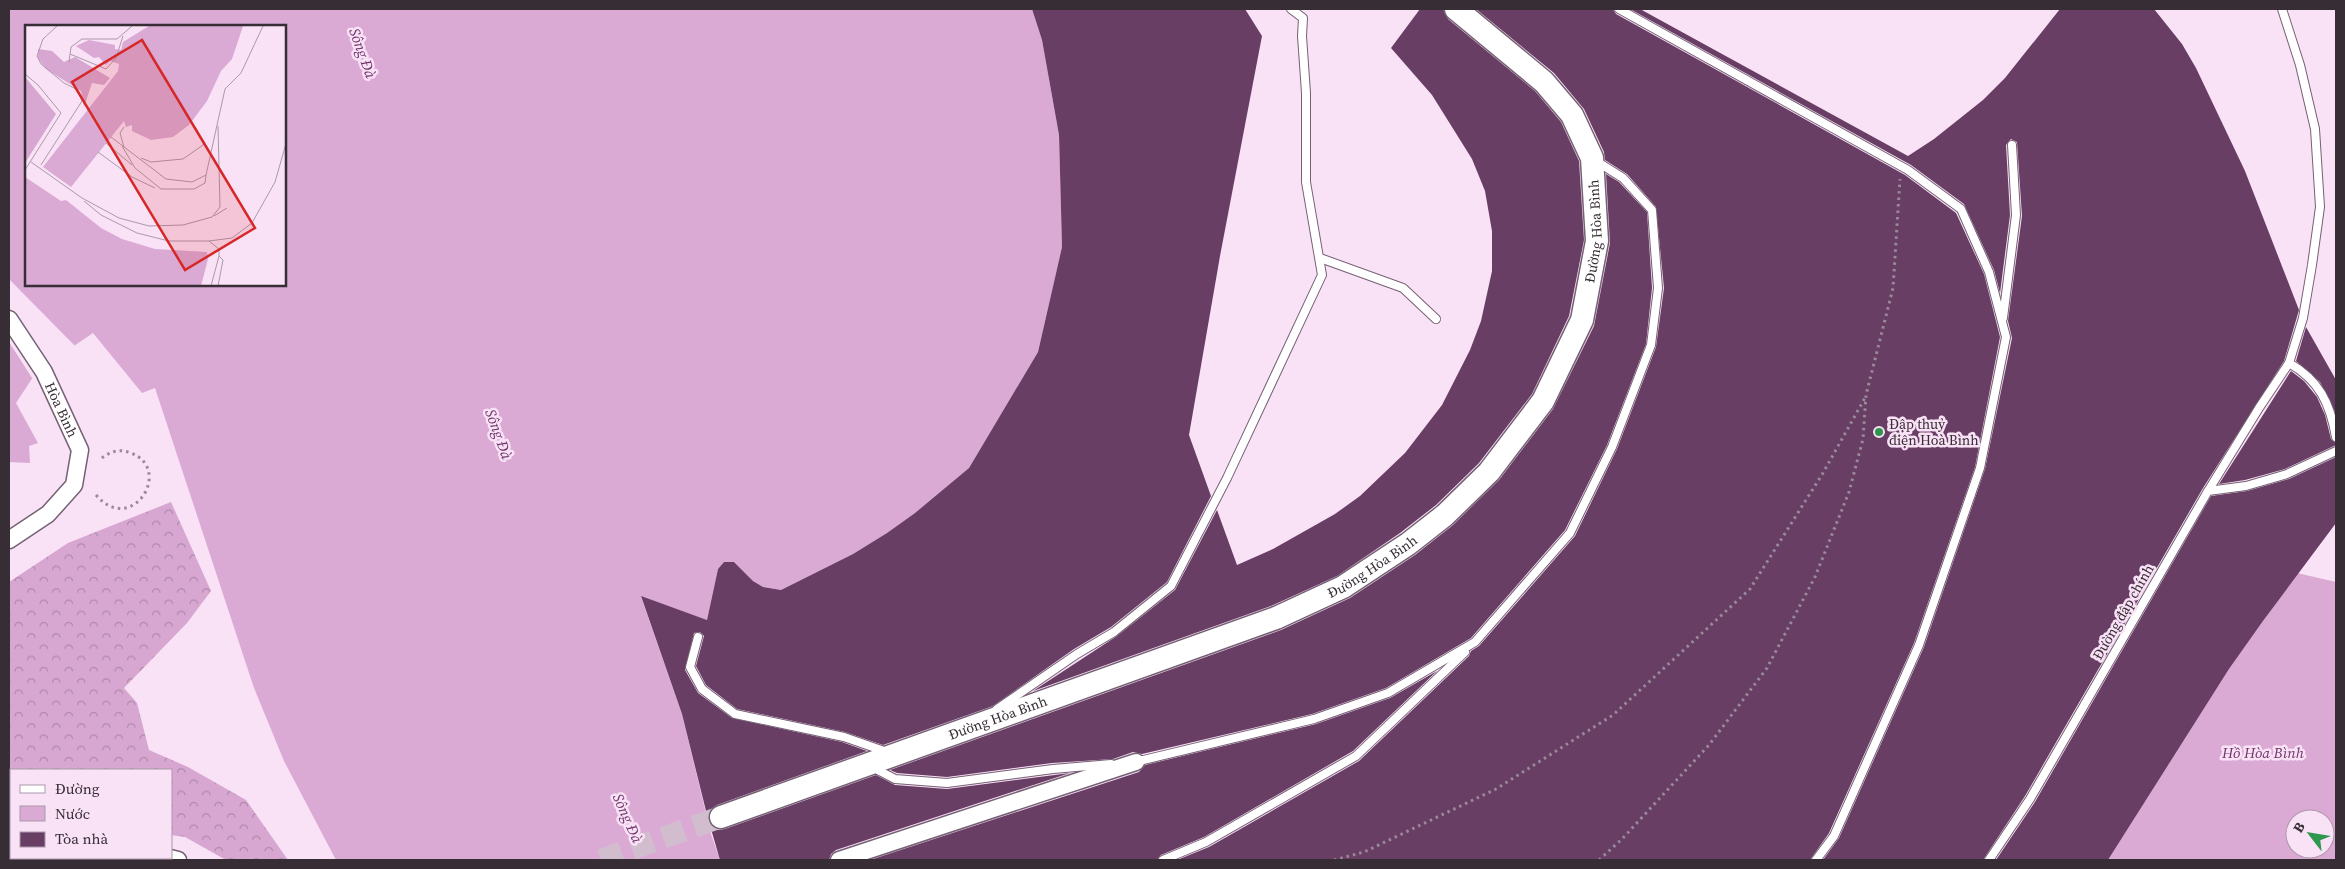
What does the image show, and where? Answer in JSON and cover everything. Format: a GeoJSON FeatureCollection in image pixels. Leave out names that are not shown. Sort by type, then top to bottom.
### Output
{"type":"FeatureCollection","features":[{"type":"Feature","properties":{"kind":"main road","name":"Đường Hòa Bình"},"geometry":{"type":"LineString","coordinates":[[721,817],[1276,618],[1343,588],[1408,544],[1446,515],[1489,472],[1543,401],[1582,320],[1597,241],[1592,158],[1572,115],[1544,82],[1456,9]]}},
{"type":"Feature","properties":{"kind":"street","name":"Hòa Bình"},"geometry":{"type":"LineString","coordinates":[[9,319],[44,372],[80,450],[74,485],[48,514],[9,540]]}},
{"type":"Feature","properties":{"kind":"street"},"geometry":{"type":"LineString","coordinates":[[839,860],[1136,762]]}},
{"type":"Feature","properties":{"kind":"lane"},"geometry":{"type":"LineString","coordinates":[[971,728],[1077,654],[1114,632],[1171,586],[1227,478],[1322,276],[1306,182],[1306,93],[1302,36],[1303,18],[1291,9]]}},
{"type":"Feature","properties":{"kind":"lane"},"geometry":{"type":"LineString","coordinates":[[1619,9],[1901,165],[1961,209],[1989,272],[2006,337],[1980,468],[1925,626],[1834,836],[1816,860]]}},
{"type":"Feature","properties":{"kind":"lane","name":"Đường đập chính"},"geometry":{"type":"LineString","coordinates":[[1988,860],[2030,799],[2208,491],[2289,363],[2303,318],[2320,207],[2316,129],[2300,65],[2282,9]]}},
{"type":"Feature","properties":{"kind":"lane"},"geometry":{"type":"LineString","coordinates":[[2002,322],[2016,214],[2012,145]]}},
{"type":"Feature","properties":{"kind":"lane"},"geometry":{"type":"LineString","coordinates":[[1163,860],[1206,842],[1356,756],[1475,642],[1570,533],[1612,447],[1650,345],[1658,288],[1652,210],[1623,178],[1592,158]]}},
{"type":"Feature","properties":{"kind":"lane"},"geometry":{"type":"LineString","coordinates":[[1320,258],[1403,288],[1436,319]]}},
{"type":"Feature","properties":{"kind":"lane"},"geometry":{"type":"LineString","coordinates":[[2289,363],[2301,370],[2322,392],[2333,420],[2336,436]]}},
{"type":"Feature","properties":{"kind":"lane"},"geometry":{"type":"LineString","coordinates":[[2208,491],[2246,486],[2287,474],[2336,451]]}},
{"type":"Feature","properties":{"kind":"lane"},"geometry":{"type":"LineString","coordinates":[[698,637],[690,667],[702,689],[735,714],[844,737],[896,755]]}},
{"type":"Feature","properties":{"kind":"lane"},"geometry":{"type":"LineString","coordinates":[[867,765],[895,779],[947,783],[1053,769],[1136,762],[1314,719],[1379,696],[1475,642]]}},
{"type":"Feature","properties":{"kind":"path"},"geometry":{"type":"LineString","coordinates":[[1599,860],[1622,840],[1709,745],[1767,668],[1814,577],[1849,492],[1863,439],[1866,395],[1893,288],[1901,165]]}},
{"type":"Feature","properties":{"kind":"path"},"geometry":{"type":"LineString","coordinates":[[1334,860],[1364,852],[1496,789],[1620,709],[1750,589],[1823,474],[1866,395]]}},
{"type":"Feature","properties":{"kind":"path"},"geometry":{"type":"LineString","coordinates":[[96,495],[111,507],[129,507],[144,496],[149,478],[142,460],[126,451],[116,451],[99,460]]}},
{"type":"Feature","properties":{"kind":"green space"},"geometry":{"type":"Polygon","coordinates":[[[171,502],[211,591],[187,623],[124,688],[137,703],[149,750],[188,767],[246,800],[288,860],[226,860],[185,837],[172,835],[172,769],[10,769],[10,859],[76,859],[9,860],[9,582],[68,543],[171,502]]]}},
{"type":"Feature","properties":{"kind":"water","name":"Sông Đà"},"geometry":{"type":"Polygon","coordinates":[[[9,9],[1032,9],[1042,40],[1059,135],[1062,247],[1038,352],[969,468],[915,513],[887,533],[853,554],[781,590],[763,587],[753,581],[734,562],[724,562],[718,569],[707,620],[641,597],[682,714],[711,834],[720,860],[336,860],[284,761],[254,688],[155,388],[142,393],[93,333],[37,371],[16,403],[38,443],[29,446],[30,463],[9,462],[9,9]]]}},
{"type":"Feature","properties":{"kind":"water","name":"Hồ Hòa Bình"},"geometry":{"type":"Polygon","coordinates":[[[2297,573],[2336,582],[2336,860],[2108,860],[2229,669],[2297,573]]]}},
{"type":"Feature","properties":{"kind":"pier"},"geometry":{"type":"Polygon","coordinates":[[[9,279],[76,347],[39,373],[34,381],[9,342],[9,279]]]}},
{"type":"Feature","properties":{"kind":"building"},"geometry":{"type":"Polygon","coordinates":[[[1032,9],[1245,9],[1262,36],[1220,256],[1189,435],[1211,496],[1167,582],[1111,627],[1074,649],[993,706],[883,745],[845,732],[737,709],[706,685],[696,666],[704,636],[700,632],[694,633],[685,670],[698,693],[732,718],[842,742],[867,751],[717,805],[711,809],[708,819],[682,714],[641,596],[707,620],[718,569],[724,562],[734,562],[753,581],[763,587],[781,590],[853,554],[887,533],[915,513],[969,468],[1038,352],[1062,247],[1059,135],[1042,40],[1032,9]]]}},
{"type":"Feature","properties":{"kind":"building"},"geometry":{"type":"Polygon","coordinates":[[[1420,9],[1443,9],[1448,19],[1535,91],[1561,122],[1579,161],[1584,240],[1569,316],[1532,394],[1479,463],[1436,505],[1400,533],[1337,576],[1271,606],[1033,691],[1117,636],[1175,590],[1217,510],[1237,565],[1273,549],[1335,514],[1360,496],[1405,453],[1442,405],[1470,350],[1481,321],[1492,271],[1492,231],[1485,191],[1472,159],[1432,95],[1391,48],[1420,9]]]}},
{"type":"Feature","properties":{"kind":"building"},"geometry":{"type":"Polygon","coordinates":[[[1476,9],[1613,9],[1616,14],[1905,175],[1956,213],[1984,274],[2000,337],[1975,467],[1914,643],[1829,833],[1810,860],[1177,860],[1209,847],[1359,761],[1469,656],[1471,651],[1479,646],[1575,536],[1617,449],[1656,347],[1664,288],[1656,207],[1627,174],[1605,160],[1604,152],[1584,109],[1554,73],[1476,9]]]}},
{"type":"Feature","properties":{"kind":"building"},"geometry":{"type":"Polygon","coordinates":[[[1630,9],[1640,9],[1908,156],[1934,139],[1983,100],[2005,78],[2060,9],[2154,9],[2182,44],[2196,68],[2245,171],[2299,310],[2284,361],[2203,488],[2025,796],[1983,860],[1823,860],[1839,838],[1924,647],[1985,469],[2012,338],[2008,321],[2022,216],[2017,142],[2011,139],[2006,145],[2010,215],[2000,293],[1994,270],[1964,204],[1911,165],[1630,9]]]}},
{"type":"Feature","properties":{"kind":"building"},"geometry":{"type":"Polygon","coordinates":[[[1606,174],[1619,182],[1647,212],[1652,288],[1646,344],[1607,445],[1565,530],[1471,638],[1386,688],[1312,714],[1142,754],[1133,752],[1113,759],[1052,763],[947,777],[897,773],[890,770],[1281,630],[1350,598],[1415,555],[1453,525],[1499,480],[1553,409],[1594,326],[1610,243],[1606,174]]]}},
{"type":"Feature","properties":{"kind":"building"},"geometry":{"type":"Polygon","coordinates":[[[2306,327],[2336,380],[2336,414],[2320,382],[2296,361],[2306,327]]]}},
{"type":"Feature","properties":{"kind":"building"},"geometry":{"type":"Polygon","coordinates":[[[2291,371],[2304,381],[2317,397],[2325,415],[2331,439],[2336,445],[2285,469],[2245,480],[2219,484],[2291,371]]]}},
{"type":"Feature","properties":{"kind":"building"},"geometry":{"type":"Polygon","coordinates":[[[2336,457],[2336,523],[2229,669],[2108,860],[1996,860],[2035,802],[2211,496],[2247,491],[2289,479],[2336,457]]]}},
{"type":"Feature","properties":{"kind":"building"},"geometry":{"type":"Polygon","coordinates":[[[1437,671],[1353,751],[1204,837],[1161,855],[1157,860],[870,860],[1139,772],[1145,765],[1316,724],[1390,698],[1437,671]]]}},
{"type":"Feature","properties":{"kind":"building"},"geometry":{"type":"Polygon","coordinates":[[[1070,773],[836,850],[831,854],[829,860],[720,860],[709,822],[718,830],[725,829],[876,775],[895,785],[947,789],[1070,773]]]}},
{"type":"Feature","properties":{"kind":"tunnel"},"geometry":{"type":"LineString","coordinates":[[601,860],[721,817]]}},
{"type":"Feature","properties":{"kind":"place","name":"Đập thuỷ điện Hoà Bình"},"geometry":{"type":"Point","coordinates":[1879,432]}}]}
